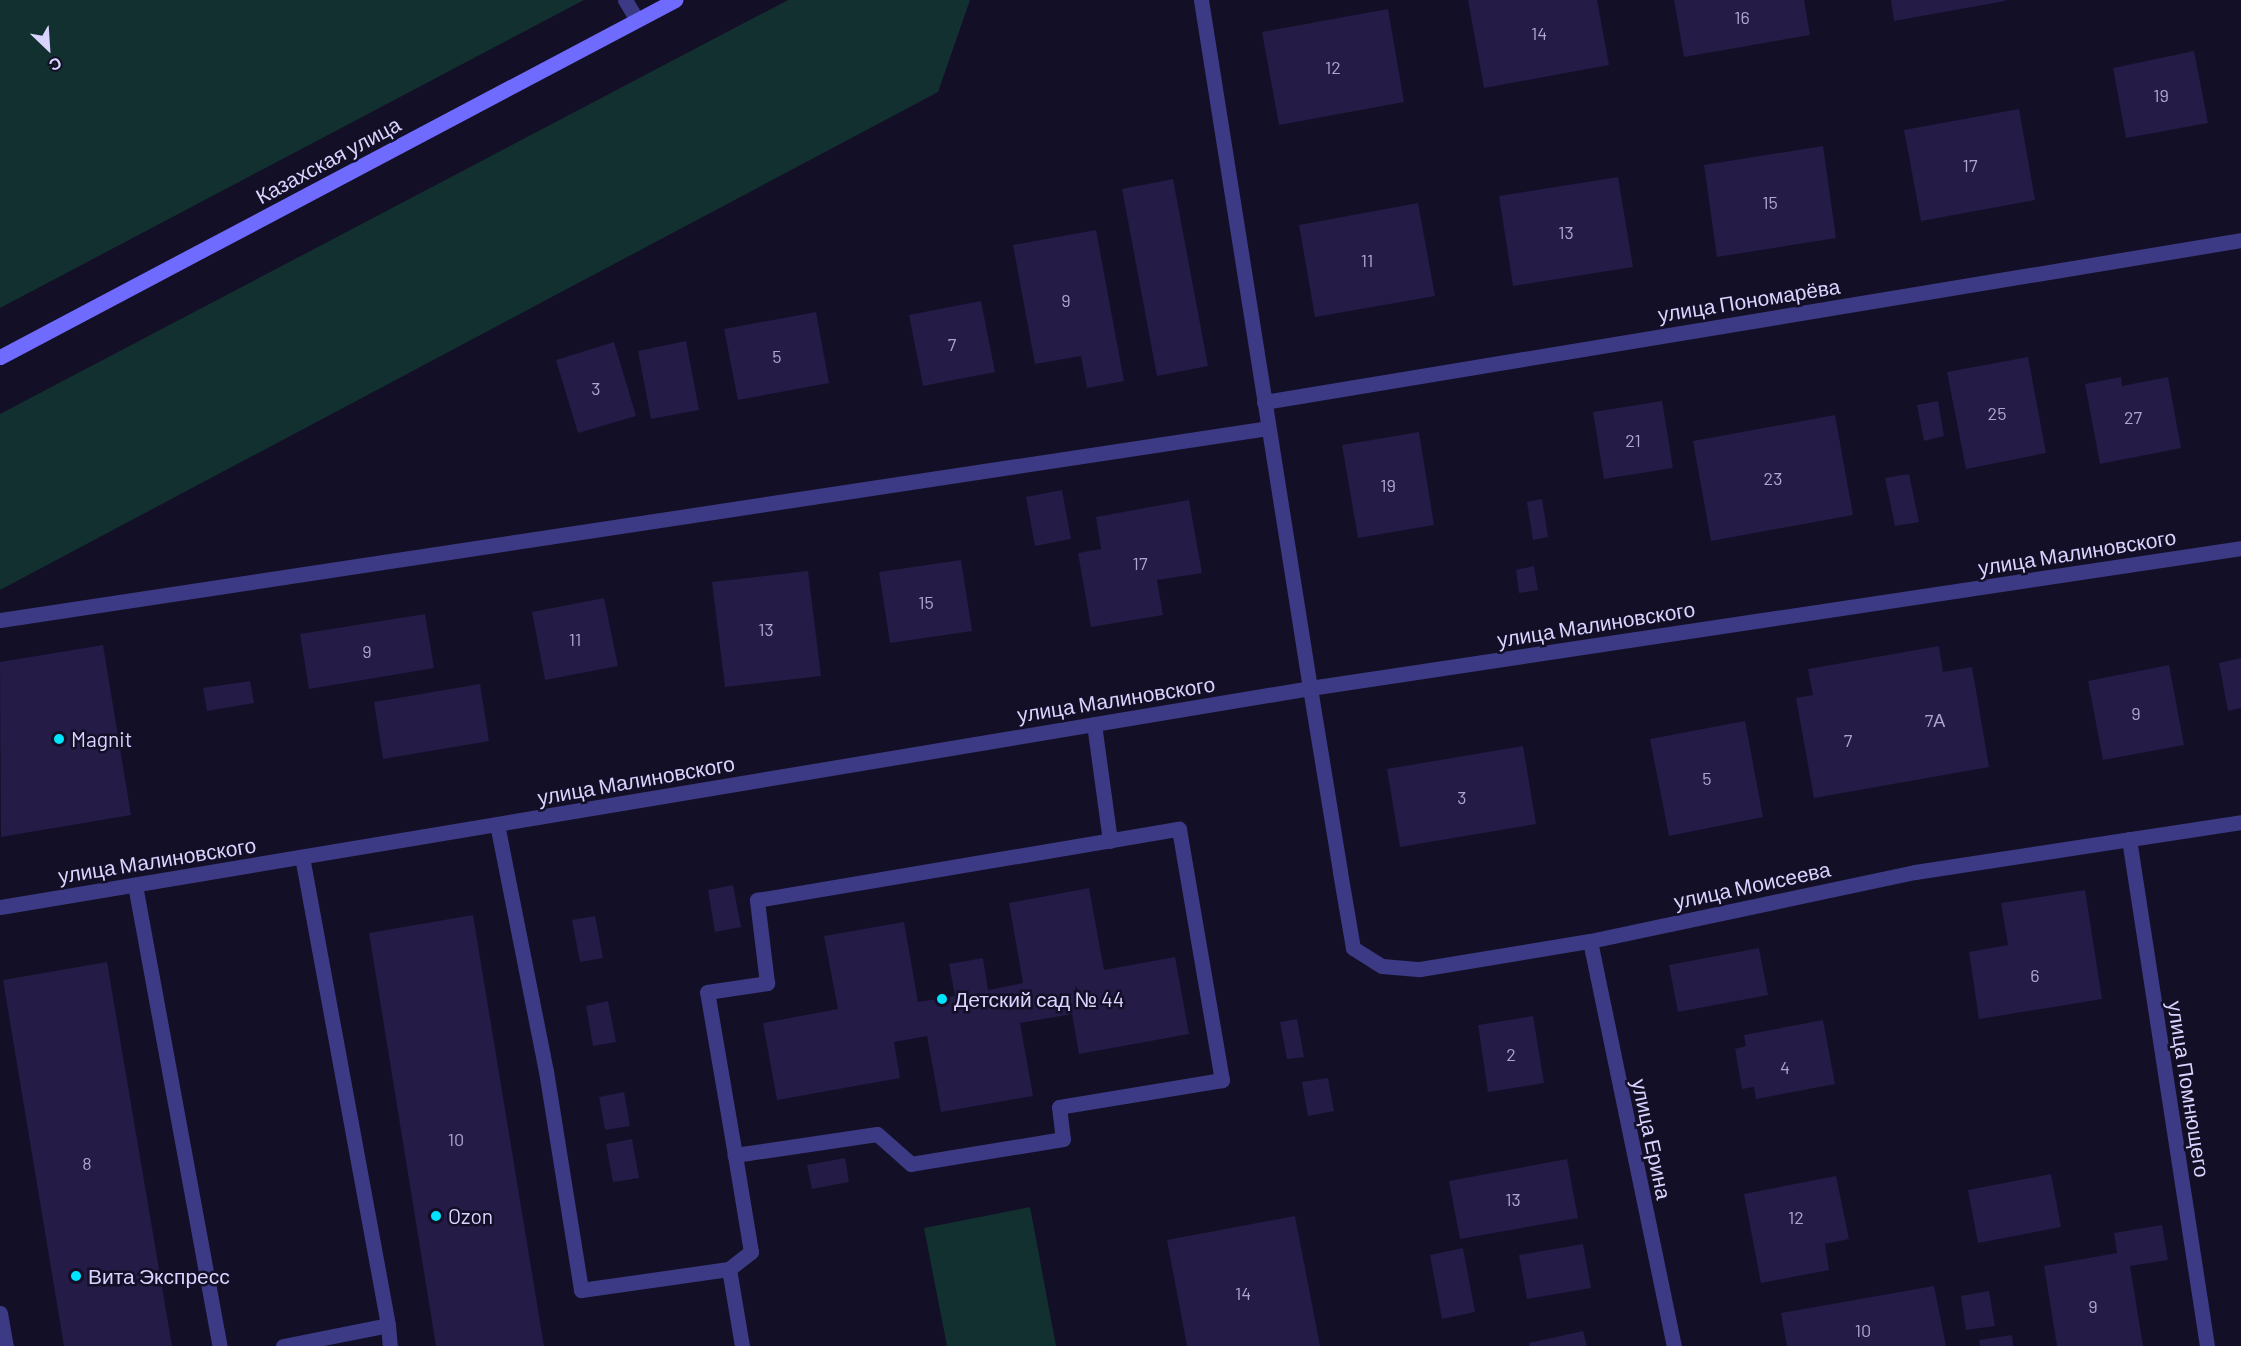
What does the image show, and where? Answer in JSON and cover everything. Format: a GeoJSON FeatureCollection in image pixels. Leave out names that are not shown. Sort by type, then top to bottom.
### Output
{"type":"FeatureCollection","features":[{"type":"Feature","properties":{"kind":"main road","name":"Казахская улица"},"geometry":{"type":"LineString","coordinates":[[0,357],[675,0]]}},
{"type":"Feature","properties":{"kind":"street"},"geometry":{"type":"LineString","coordinates":[[625,0],[637,20]]}},
{"type":"Feature","properties":{"kind":"street","name":"улица Моисеева"},"geometry":{"type":"LineString","coordinates":[[1201,0],[1353,948],[1382,966],[1420,969],[1590,941],[1915,872],[2241,822]]}},
{"type":"Feature","properties":{"kind":"street","name":"улица Пономарёва"},"geometry":{"type":"LineString","coordinates":[[1264,402],[2241,240]]}},
{"type":"Feature","properties":{"kind":"street"},"geometry":{"type":"LineString","coordinates":[[0,620],[1268,428]]}},
{"type":"Feature","properties":{"kind":"street","name":"улица Малиновского"},"geometry":{"type":"LineString","coordinates":[[0,908],[1310,688],[2241,548]]}},
{"type":"Feature","properties":{"kind":"street"},"geometry":{"type":"LineString","coordinates":[[1094,724],[1110,841]]}},
{"type":"Feature","properties":{"kind":"street"},"geometry":{"type":"LineString","coordinates":[[497,824],[546,1071],[581,1290],[729,1269],[751,1252],[707,992],[767,982],[757,900],[1179,829],[1222,1080],[1059,1107],[1063,1138],[911,1164],[877,1134],[735,1155]]}},
{"type":"Feature","properties":{"kind":"street","name":"улица Помнющего"},"geometry":{"type":"LineString","coordinates":[[2129,839],[2207,1346]]}},
{"type":"Feature","properties":{"kind":"street"},"geometry":{"type":"LineString","coordinates":[[302,857],[390,1346]]}},
{"type":"Feature","properties":{"kind":"street"},"geometry":{"type":"LineString","coordinates":[[135,885],[220,1346]]}},
{"type":"Feature","properties":{"kind":"street","name":"улица Ерина"},"geometry":{"type":"LineString","coordinates":[[1590,941],[1674,1346]]}},
{"type":"Feature","properties":{"kind":"street"},"geometry":{"type":"LineString","coordinates":[[729,1269],[742,1346]]}},
{"type":"Feature","properties":{"kind":"street"},"geometry":{"type":"LineString","coordinates":[[0,1313],[6,1346]]}},
{"type":"Feature","properties":{"kind":"street"},"geometry":{"type":"LineString","coordinates":[[283,1346],[388,1325]]}},
{"type":"Feature","properties":{"kind":"green space"},"geometry":{"type":"Polygon","coordinates":[[[0,0],[584,0],[0,308],[0,0]]]}},
{"type":"Feature","properties":{"kind":"green space"},"geometry":{"type":"Polygon","coordinates":[[[788,0],[970,0],[938,92],[0,590],[0,414],[788,0]]]}},
{"type":"Feature","properties":{"kind":"green space"},"geometry":{"type":"Polygon","coordinates":[[[1030,1207],[1056,1346],[947,1346],[924,1228],[1030,1207]]]}},
{"type":"Feature","properties":{"kind":"building"},"geometry":{"type":"Polygon","coordinates":[[[1468,0],[1597,0],[1609,65],[1484,88],[1468,0]]]}},
{"type":"Feature","properties":{"kind":"building"},"geometry":{"type":"Polygon","coordinates":[[[1674,0],[1804,0],[1810,35],[1684,57],[1674,0]]]}},
{"type":"Feature","properties":{"kind":"building"},"geometry":{"type":"Polygon","coordinates":[[[1891,0],[2005,0],[2005,1],[1894,21],[1891,0]]]}},
{"type":"Feature","properties":{"kind":"building"},"geometry":{"type":"Polygon","coordinates":[[[1388,9],[1404,102],[1279,125],[1262,32],[1388,9]]]}},
{"type":"Feature","properties":{"kind":"building"},"geometry":{"type":"Polygon","coordinates":[[[2194,51],[2208,123],[2126,138],[2113,68],[2194,51]]]}},
{"type":"Feature","properties":{"kind":"building"},"geometry":{"type":"Polygon","coordinates":[[[2019,109],[2035,200],[1921,221],[1904,130],[2019,109]]]}},
{"type":"Feature","properties":{"kind":"building"},"geometry":{"type":"Polygon","coordinates":[[[1823,146],[1836,238],[1717,257],[1704,165],[1823,146]]]}},
{"type":"Feature","properties":{"kind":"building"},"geometry":{"type":"Polygon","coordinates":[[[1618,177],[1633,267],[1513,286],[1499,196],[1618,177]]]}},
{"type":"Feature","properties":{"kind":"building"},"geometry":{"type":"Polygon","coordinates":[[[1173,179],[1208,366],[1157,376],[1122,189],[1173,179]]]}},
{"type":"Feature","properties":{"kind":"building"},"geometry":{"type":"Polygon","coordinates":[[[1418,203],[1435,296],[1315,317],[1299,225],[1418,203]]]}},
{"type":"Feature","properties":{"kind":"building"},"geometry":{"type":"Polygon","coordinates":[[[1096,230],[1124,381],[1087,388],[1081,356],[1035,364],[1013,245],[1096,230]]]}},
{"type":"Feature","properties":{"kind":"building"},"geometry":{"type":"Polygon","coordinates":[[[981,301],[995,372],[923,386],[909,315],[981,301]]]}},
{"type":"Feature","properties":{"kind":"building"},"geometry":{"type":"Polygon","coordinates":[[[816,312],[829,383],[738,400],[724,329],[816,312]]]}},
{"type":"Feature","properties":{"kind":"building"},"geometry":{"type":"Polygon","coordinates":[[[686,341],[699,410],[651,419],[638,351],[686,341]]]}},
{"type":"Feature","properties":{"kind":"building"},"geometry":{"type":"Polygon","coordinates":[[[614,342],[636,416],[578,433],[556,360],[614,342]]]}},
{"type":"Feature","properties":{"kind":"building"},"geometry":{"type":"Polygon","coordinates":[[[2028,357],[2046,453],[1966,469],[1947,372],[2028,357]]]}},
{"type":"Feature","properties":{"kind":"building"},"geometry":{"type":"Polygon","coordinates":[[[2121,377],[2122,386],[2168,377],[2181,448],[2100,464],[2085,384],[2121,377]]]}},
{"type":"Feature","properties":{"kind":"building"},"geometry":{"type":"Polygon","coordinates":[[[1662,401],[1673,468],[1604,479],[1593,412],[1662,401]]]}},
{"type":"Feature","properties":{"kind":"building"},"geometry":{"type":"Polygon","coordinates":[[[1938,401],[1944,436],[1924,441],[1917,405],[1938,401]]]}},
{"type":"Feature","properties":{"kind":"building"},"geometry":{"type":"Polygon","coordinates":[[[1835,415],[1853,515],[1711,541],[1693,441],[1835,415]]]}},
{"type":"Feature","properties":{"kind":"building"},"geometry":{"type":"Polygon","coordinates":[[[1419,432],[1434,525],[1358,538],[1342,445],[1419,432]]]}},
{"type":"Feature","properties":{"kind":"building"},"geometry":{"type":"Polygon","coordinates":[[[1909,474],[1919,522],[1895,526],[1885,478],[1909,474]]]}},
{"type":"Feature","properties":{"kind":"building"},"geometry":{"type":"Polygon","coordinates":[[[1062,490],[1071,539],[1035,546],[1026,497],[1062,490]]]}},
{"type":"Feature","properties":{"kind":"building"},"geometry":{"type":"Polygon","coordinates":[[[1542,499],[1548,537],[1533,540],[1527,502],[1542,499]]]}},
{"type":"Feature","properties":{"kind":"building"},"geometry":{"type":"Polygon","coordinates":[[[1189,500],[1202,573],[1157,580],[1163,615],[1091,627],[1078,553],[1101,549],[1096,517],[1189,500]]]}},
{"type":"Feature","properties":{"kind":"building"},"geometry":{"type":"Polygon","coordinates":[[[961,560],[972,631],[890,643],[879,572],[961,560]]]}},
{"type":"Feature","properties":{"kind":"building"},"geometry":{"type":"Polygon","coordinates":[[[1534,566],[1538,590],[1519,593],[1516,570],[1534,566]]]}},
{"type":"Feature","properties":{"kind":"building"},"geometry":{"type":"Polygon","coordinates":[[[808,571],[821,676],[725,687],[712,582],[808,571]]]}},
{"type":"Feature","properties":{"kind":"building"},"geometry":{"type":"Polygon","coordinates":[[[604,598],[618,666],[545,680],[532,612],[604,598]]]}},
{"type":"Feature","properties":{"kind":"building"},"geometry":{"type":"Polygon","coordinates":[[[425,614],[434,668],[309,689],[300,634],[425,614]]]}},
{"type":"Feature","properties":{"kind":"building","name":"Magnit"},"geometry":{"type":"Polygon","coordinates":[[[103,645],[131,815],[1,837],[0,662],[103,645]]]}},
{"type":"Feature","properties":{"kind":"building"},"geometry":{"type":"Polygon","coordinates":[[[1939,646],[1943,672],[1972,667],[1989,767],[1814,798],[1796,698],[1813,695],[1808,669],[1939,646]]]}},
{"type":"Feature","properties":{"kind":"building"},"geometry":{"type":"Polygon","coordinates":[[[2241,658],[2241,708],[2228,711],[2219,663],[2241,658]]]}},
{"type":"Feature","properties":{"kind":"building"},"geometry":{"type":"Polygon","coordinates":[[[2169,665],[2184,745],[2103,760],[2088,681],[2169,665]]]}},
{"type":"Feature","properties":{"kind":"building"},"geometry":{"type":"Polygon","coordinates":[[[250,681],[254,703],[207,711],[203,688],[250,681]]]}},
{"type":"Feature","properties":{"kind":"building"},"geometry":{"type":"Polygon","coordinates":[[[480,684],[489,741],[383,759],[374,702],[480,684]]]}},
{"type":"Feature","properties":{"kind":"building"},"geometry":{"type":"Polygon","coordinates":[[[1745,721],[1763,817],[1669,836],[1650,739],[1745,721]]]}},
{"type":"Feature","properties":{"kind":"building"},"geometry":{"type":"Polygon","coordinates":[[[1523,746],[1536,824],[1400,847],[1387,769],[1523,746]]]}},
{"type":"Feature","properties":{"kind":"building"},"geometry":{"type":"Polygon","coordinates":[[[733,885],[741,927],[715,932],[708,890],[733,885]]]}},
{"type":"Feature","properties":{"kind":"building"},"geometry":{"type":"Polygon","coordinates":[[[1089,888],[1104,970],[1175,957],[1189,1034],[1079,1054],[1072,1014],[1020,1023],[1033,1096],[941,1112],[927,1036],[894,1042],[900,1078],[777,1100],[763,1023],[838,1009],[824,936],[904,922],[918,1002],[955,996],[949,964],[983,958],[988,990],[1023,983],[1009,903],[1089,888]]]}},
{"type":"Feature","properties":{"kind":"building"},"geometry":{"type":"Polygon","coordinates":[[[2085,890],[2102,999],[1979,1019],[1969,952],[2008,945],[2001,903],[2085,890]]]}},
{"type":"Feature","properties":{"kind":"building"},"geometry":{"type":"Polygon","coordinates":[[[473,915],[544,1346],[436,1346],[369,933],[473,915]]]}},
{"type":"Feature","properties":{"kind":"building"},"geometry":{"type":"Polygon","coordinates":[[[595,916],[603,958],[580,962],[572,920],[595,916]]]}},
{"type":"Feature","properties":{"kind":"building"},"geometry":{"type":"Polygon","coordinates":[[[1759,948],[1768,995],[1678,1012],[1669,965],[1759,948]]]}},
{"type":"Feature","properties":{"kind":"building"},"geometry":{"type":"Polygon","coordinates":[[[107,962],[172,1346],[64,1346],[3,980],[107,962]]]}},
{"type":"Feature","properties":{"kind":"building"},"geometry":{"type":"Polygon","coordinates":[[[608,1001],[616,1042],[593,1046],[586,1006],[608,1001]]]}},
{"type":"Feature","properties":{"kind":"building"},"geometry":{"type":"Polygon","coordinates":[[[1533,1016],[1544,1083],[1488,1092],[1478,1025],[1533,1016]]]}},
{"type":"Feature","properties":{"kind":"building"},"geometry":{"type":"Polygon","coordinates":[[[1297,1019],[1304,1057],[1287,1059],[1280,1022],[1297,1019]]]}},
{"type":"Feature","properties":{"kind":"building"},"geometry":{"type":"Polygon","coordinates":[[[1823,1020],[1835,1084],[1756,1099],[1754,1087],[1742,1089],[1735,1049],[1746,1046],[1744,1035],[1823,1020]]]}},
{"type":"Feature","properties":{"kind":"building"},"geometry":{"type":"Polygon","coordinates":[[[1328,1078],[1334,1111],[1308,1116],[1302,1082],[1328,1078]]]}},
{"type":"Feature","properties":{"kind":"building"},"geometry":{"type":"Polygon","coordinates":[[[624,1092],[630,1126],[605,1130],[599,1097],[624,1092]]]}},
{"type":"Feature","properties":{"kind":"building"},"geometry":{"type":"Polygon","coordinates":[[[632,1139],[639,1178],[613,1182],[606,1144],[632,1139]]]}},
{"type":"Feature","properties":{"kind":"building"},"geometry":{"type":"Polygon","coordinates":[[[845,1158],[849,1182],[812,1189],[807,1165],[845,1158]]]}},
{"type":"Feature","properties":{"kind":"building"},"geometry":{"type":"Polygon","coordinates":[[[1567,1159],[1578,1218],[1460,1239],[1449,1181],[1567,1159]]]}},
{"type":"Feature","properties":{"kind":"building"},"geometry":{"type":"Polygon","coordinates":[[[2051,1174],[2061,1227],[1978,1243],[1968,1190],[2051,1174]]]}},
{"type":"Feature","properties":{"kind":"building"},"geometry":{"type":"Polygon","coordinates":[[[1836,1176],[1849,1239],[1825,1244],[1829,1270],[1761,1283],[1744,1194],[1836,1176]]]}},
{"type":"Feature","properties":{"kind":"building"},"geometry":{"type":"Polygon","coordinates":[[[1295,1216],[1320,1346],[1187,1346],[1167,1240],[1295,1216]]]}},
{"type":"Feature","properties":{"kind":"building"},"geometry":{"type":"Polygon","coordinates":[[[2162,1225],[2168,1260],[2130,1266],[2143,1346],[2057,1346],[2044,1266],[2117,1253],[2114,1233],[2162,1225]]]}},
{"type":"Feature","properties":{"kind":"building"},"geometry":{"type":"Polygon","coordinates":[[[1583,1244],[1591,1288],[1527,1299],[1519,1255],[1583,1244]]]}},
{"type":"Feature","properties":{"kind":"building"},"geometry":{"type":"Polygon","coordinates":[[[1463,1248],[1475,1312],[1442,1319],[1430,1255],[1463,1248]]]}},
{"type":"Feature","properties":{"kind":"building"},"geometry":{"type":"Polygon","coordinates":[[[1934,1286],[1946,1346],[1787,1346],[1781,1313],[1934,1286]]]}},
{"type":"Feature","properties":{"kind":"building"},"geometry":{"type":"Polygon","coordinates":[[[1989,1291],[1995,1326],[1966,1330],[1961,1296],[1989,1291]]]}},
{"type":"Feature","properties":{"kind":"building"},"geometry":{"type":"Polygon","coordinates":[[[1583,1331],[1587,1346],[1530,1346],[1529,1343],[1583,1331]]]}},
{"type":"Feature","properties":{"kind":"building"},"geometry":{"type":"Polygon","coordinates":[[[2012,1335],[2013,1346],[1980,1346],[1979,1340],[2012,1335]]]}},
{"type":"Feature","properties":{"kind":"place","name":"Magnit"},"geometry":{"type":"Point","coordinates":[59,739]}},
{"type":"Feature","properties":{"kind":"place","name":"Детский сад № 44"},"geometry":{"type":"Point","coordinates":[942,999]}},
{"type":"Feature","properties":{"kind":"place","name":"Ozon"},"geometry":{"type":"Point","coordinates":[436,1216]}},
{"type":"Feature","properties":{"kind":"place","name":"Вита Экспресс"},"geometry":{"type":"Point","coordinates":[76,1276]}}]}
